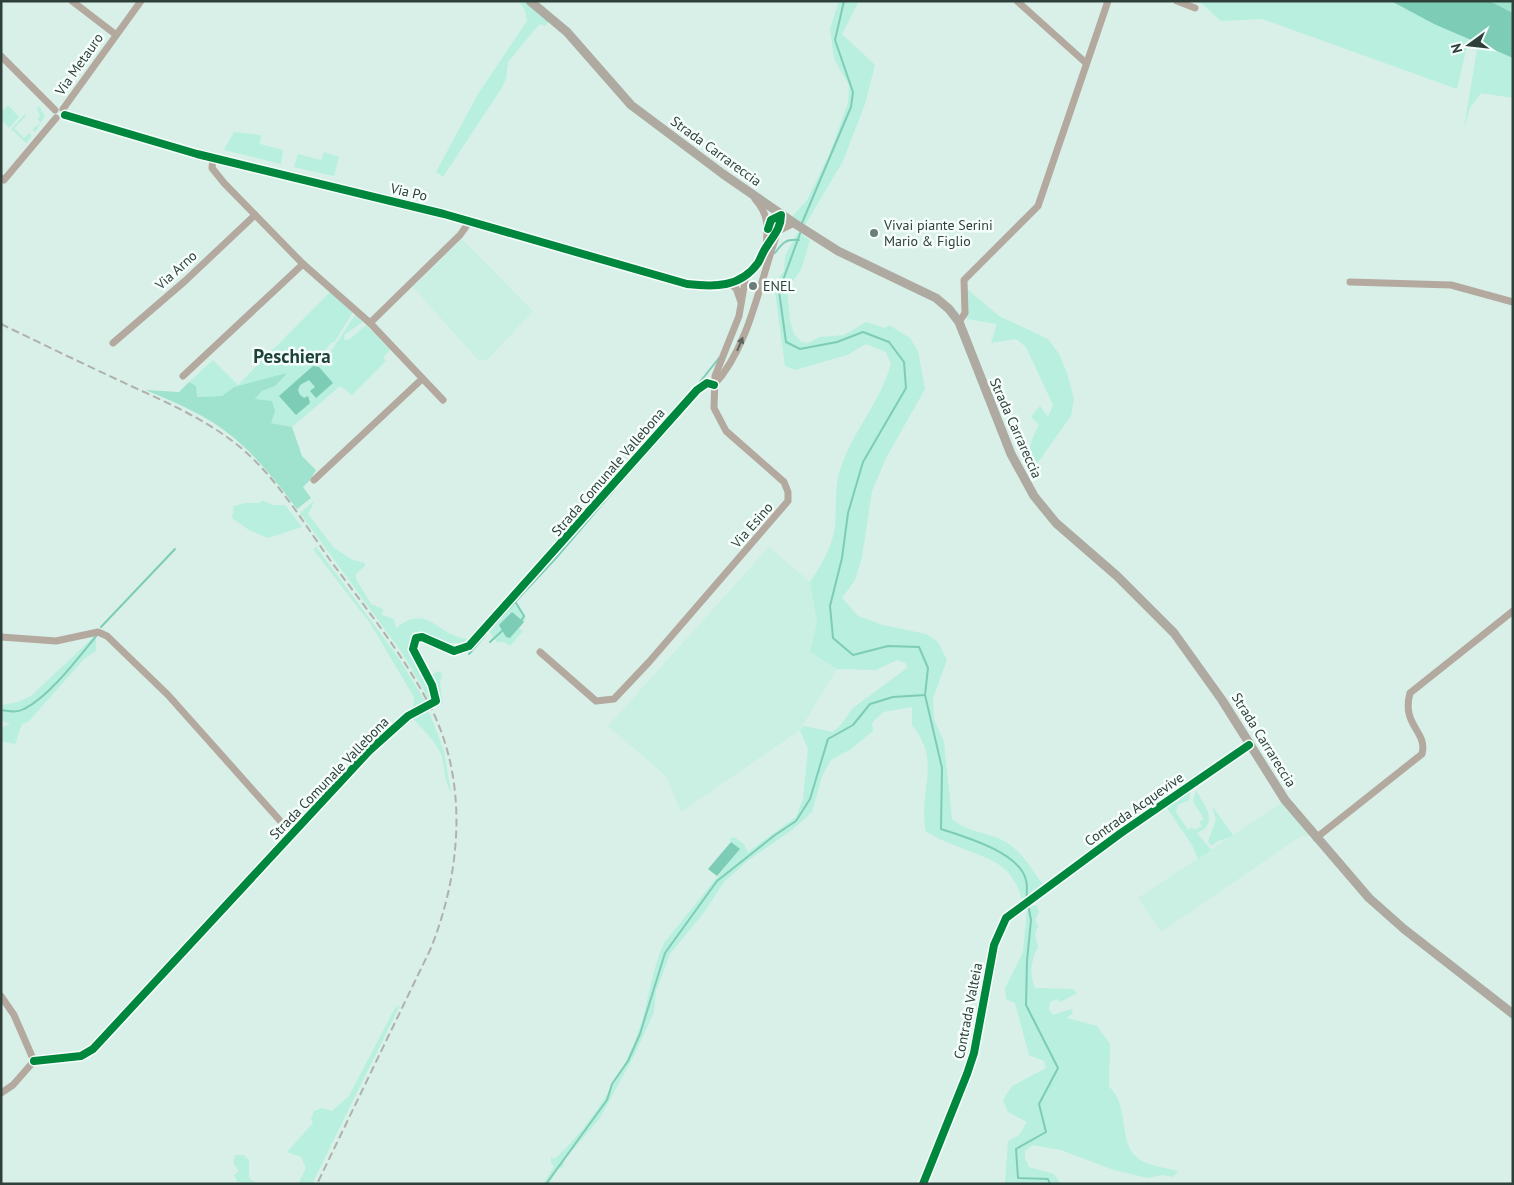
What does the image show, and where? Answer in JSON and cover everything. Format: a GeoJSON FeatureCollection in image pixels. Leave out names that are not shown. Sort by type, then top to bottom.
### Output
{"type":"FeatureCollection","features":[{"type":"Feature","properties":{"kind":"main road","name":"Strada Carrareccia"},"geometry":{"type":"LineString","coordinates":[[530,1],[567,32],[631,105],[750,193],[794,224],[845,254],[936,298],[949,309],[958,322],[1011,454],[1034,496],[1056,523],[1117,576],[1174,633],[1222,700],[1274,785],[1316,838],[1379,908],[1513,1014]]}},
{"type":"Feature","properties":{"kind":"street","name":"Via Metauro"},"geometry":{"type":"LineString","coordinates":[[72,1],[116,34]]}},
{"type":"Feature","properties":{"kind":"street","name":"Via Metauro"},"geometry":{"type":"LineString","coordinates":[[1,178],[4,180],[56,118],[54,113],[61,111],[141,1]]}},
{"type":"Feature","properties":{"kind":"street"},"geometry":{"type":"LineString","coordinates":[[1017,1],[1086,63]]}},
{"type":"Feature","properties":{"kind":"street"},"geometry":{"type":"LineString","coordinates":[[958,322],[965,313],[964,280],[1038,206],[1108,1]]}},
{"type":"Feature","properties":{"kind":"street"},"geometry":{"type":"LineString","coordinates":[[1177,1],[1195,8]]}},
{"type":"Feature","properties":{"kind":"street","name":"Via Metauro"},"geometry":{"type":"LineString","coordinates":[[1,56],[61,111]]}},
{"type":"Feature","properties":{"kind":"street","name":"Via Po"},"geometry":{"type":"LineString","coordinates":[[61,111],[213,158],[470,221],[687,284],[717,287],[730,284],[746,275]]}},
{"type":"Feature","properties":{"kind":"street"},"geometry":{"type":"LineString","coordinates":[[213,158],[212,168],[224,184],[302,264],[370,323],[443,400]]}},
{"type":"Feature","properties":{"kind":"street"},"geometry":{"type":"LineString","coordinates":[[750,193],[765,212],[768,229]]}},
{"type":"Feature","properties":{"kind":"street","name":"Via Arno"},"geometry":{"type":"LineString","coordinates":[[113,343],[184,281],[255,214]]}},
{"type":"Feature","properties":{"kind":"street"},"geometry":{"type":"LineString","coordinates":[[766,247],[771,220],[781,215]]}},
{"type":"Feature","properties":{"kind":"street"},"geometry":{"type":"LineString","coordinates":[[714,385],[728,368],[741,342],[778,231],[781,215]]}},
{"type":"Feature","properties":{"kind":"street"},"geometry":{"type":"LineString","coordinates":[[370,323],[460,235],[470,221]]}},
{"type":"Feature","properties":{"kind":"street"},"geometry":{"type":"LineString","coordinates":[[746,275],[757,264],[766,247],[778,231],[794,224]]}},
{"type":"Feature","properties":{"kind":"street"},"geometry":{"type":"LineString","coordinates":[[183,376],[302,264]]}},
{"type":"Feature","properties":{"kind":"street"},"geometry":{"type":"LineString","coordinates":[[746,275],[754,276],[760,285]]}},
{"type":"Feature","properties":{"kind":"street","name":"Via Esino"},"geometry":{"type":"LineString","coordinates":[[540,652],[596,701],[614,699],[650,662],[786,505],[789,497],[784,482],[720,423],[714,408],[716,371],[733,333],[741,305],[746,275]]}},
{"type":"Feature","properties":{"kind":"street"},"geometry":{"type":"LineString","coordinates":[[1350,282],[1450,285],[1513,302]]}},
{"type":"Feature","properties":{"kind":"street"},"geometry":{"type":"LineString","coordinates":[[730,284],[738,292],[741,305]]}},
{"type":"Feature","properties":{"kind":"street"},"geometry":{"type":"LineString","coordinates":[[314,480],[422,379]]}},
{"type":"Feature","properties":{"kind":"street","name":"Strada Comunale Vallebona"},"geometry":{"type":"LineString","coordinates":[[34,1061],[75,1057],[93,1049],[395,726],[414,711],[436,701],[432,685],[413,649],[416,638],[422,637],[454,651],[469,646],[697,390],[707,384],[714,385]]}},
{"type":"Feature","properties":{"kind":"street"},"geometry":{"type":"LineString","coordinates":[[1316,838],[1422,754],[1423,743],[1407,712],[1410,693],[1513,611]]}},
{"type":"Feature","properties":{"kind":"street"},"geometry":{"type":"LineString","coordinates":[[1,637],[56,641],[98,632],[107,636],[168,695],[292,834]]}},
{"type":"Feature","properties":{"kind":"street","name":"Contrada Acquevive"},"geometry":{"type":"LineString","coordinates":[[1021,905],[1249,745]]}},
{"type":"Feature","properties":{"kind":"street","name":"Contrada Valteia"},"geometry":{"type":"LineString","coordinates":[[923,1184],[968,1074],[974,1053],[994,944],[1006,918],[1021,905]]}},
{"type":"Feature","properties":{"kind":"street"},"geometry":{"type":"LineString","coordinates":[[1,996],[14,1015],[34,1061],[13,1085],[1,1093]]}},
{"type":"Feature","properties":{"kind":"shaded area"},"geometry":{"type":"Polygon","coordinates":[[[519,1],[523,1],[549,21],[545,26],[540,24],[508,62],[506,79],[501,89],[443,177],[436,172],[478,94],[527,21],[525,10],[519,1]]]}},
{"type":"Feature","properties":{"kind":"shaded area"},"geometry":{"type":"Polygon","coordinates":[[[839,1],[859,1],[842,34],[875,65],[865,104],[843,161],[805,225],[792,217],[807,200],[830,153],[848,103],[849,85],[834,59],[830,29],[839,1]]]}},
{"type":"Feature","properties":{"kind":"shaded area"},"geometry":{"type":"Polygon","coordinates":[[[1199,1],[1391,1],[1434,24],[1469,38],[1457,89],[1262,19],[1221,21],[1199,1]]]}},
{"type":"Feature","properties":{"kind":"shaded area"},"geometry":{"type":"Polygon","coordinates":[[[1391,1],[1490,1],[1513,13],[1513,58],[1434,24],[1391,1]]]}},
{"type":"Feature","properties":{"kind":"shaded area"},"geometry":{"type":"Polygon","coordinates":[[[1490,1],[1513,1],[1513,13],[1490,1]]]}},
{"type":"Feature","properties":{"kind":"shaded area"},"geometry":{"type":"Polygon","coordinates":[[[1478,43],[1513,58],[1513,98],[1481,93],[1470,108],[1464,128],[1478,43]]]}},
{"type":"Feature","properties":{"kind":"shaded area"},"geometry":{"type":"Polygon","coordinates":[[[8,105],[19,117],[9,128],[1,120],[1,112],[8,105]]]}},
{"type":"Feature","properties":{"kind":"shaded area"},"geometry":{"type":"Polygon","coordinates":[[[39,106],[45,116],[35,132],[32,130],[41,122],[37,119],[40,117],[37,108],[39,106]]]}},
{"type":"Feature","properties":{"kind":"shaded area"},"geometry":{"type":"Polygon","coordinates":[[[25,114],[26,116],[14,128],[24,138],[29,133],[32,136],[26,143],[11,129],[25,114]]]}},
{"type":"Feature","properties":{"kind":"shaded area"},"geometry":{"type":"Polygon","coordinates":[[[234,132],[261,135],[260,144],[283,150],[281,164],[224,150],[234,132]]]}},
{"type":"Feature","properties":{"kind":"shaded area"},"geometry":{"type":"Polygon","coordinates":[[[324,152],[339,157],[334,176],[294,167],[298,154],[321,160],[324,152]]]}},
{"type":"Feature","properties":{"kind":"shaded area"},"geometry":{"type":"Polygon","coordinates":[[[798,232],[810,240],[801,270],[787,289],[790,321],[794,334],[801,342],[808,343],[820,337],[844,335],[866,322],[885,328],[889,325],[910,338],[918,351],[925,389],[886,458],[872,491],[862,557],[855,580],[842,598],[858,616],[883,625],[926,634],[938,642],[947,660],[933,698],[934,719],[944,742],[952,819],[963,827],[996,837],[1009,844],[1025,860],[1043,885],[1022,900],[1018,887],[1012,877],[997,863],[926,832],[924,804],[928,765],[921,739],[912,725],[912,707],[883,712],[872,723],[873,731],[851,749],[831,760],[822,776],[812,812],[792,830],[746,862],[724,882],[705,911],[670,954],[656,991],[654,1012],[635,1054],[600,1118],[565,1159],[563,1167],[558,1169],[549,1184],[543,1184],[554,1167],[551,1157],[554,1159],[572,1142],[598,1109],[620,1073],[637,1035],[654,970],[664,943],[739,850],[729,839],[734,837],[744,844],[748,852],[796,817],[803,799],[808,749],[800,730],[804,726],[832,732],[839,727],[853,708],[907,668],[906,663],[897,660],[876,670],[837,669],[810,652],[817,622],[810,582],[826,556],[834,534],[837,484],[840,470],[845,456],[880,391],[891,364],[886,352],[866,344],[847,355],[795,370],[785,366],[774,284],[784,271],[785,256],[798,232]]]}},
{"type":"Feature","properties":{"kind":"shaded area"},"geometry":{"type":"Polygon","coordinates":[[[462,239],[533,311],[488,359],[479,361],[413,287],[462,239]]]}},
{"type":"Feature","properties":{"kind":"shaded area"},"geometry":{"type":"Polygon","coordinates":[[[967,289],[999,316],[1048,339],[1059,354],[1067,373],[1074,399],[1071,416],[1036,465],[1039,480],[1031,465],[1029,453],[1032,440],[1039,425],[1031,417],[1040,406],[1048,417],[1053,405],[1026,347],[1016,339],[991,343],[997,324],[967,319],[967,289]]]}},
{"type":"Feature","properties":{"kind":"shaded area"},"geometry":{"type":"Polygon","coordinates":[[[330,292],[353,312],[334,343],[332,342],[324,352],[325,360],[355,315],[363,322],[344,335],[345,340],[350,339],[366,325],[390,350],[383,357],[386,361],[352,395],[340,386],[292,427],[271,423],[255,400],[262,391],[275,386],[252,384],[234,387],[222,396],[197,397],[189,382],[213,360],[238,385],[330,292]]]}},
{"type":"Feature","properties":{"kind":"shaded area"},"geometry":{"type":"Polygon","coordinates":[[[313,366],[319,367],[333,383],[316,398],[310,391],[315,387],[309,380],[300,385],[298,390],[300,395],[304,398],[308,396],[310,403],[296,415],[279,396],[313,366]]]}},
{"type":"Feature","properties":{"kind":"shaded area"},"geometry":{"type":"Polygon","coordinates":[[[287,373],[275,386],[262,391],[255,399],[272,401],[275,411],[271,423],[292,427],[302,456],[316,470],[303,487],[311,498],[297,509],[251,453],[223,429],[202,416],[145,390],[179,392],[189,382],[196,386],[197,397],[222,396],[234,387],[287,373]]]}},
{"type":"Feature","properties":{"kind":"shaded area"},"geometry":{"type":"Polygon","coordinates":[[[262,500],[272,505],[285,505],[302,527],[268,538],[249,530],[232,518],[234,506],[245,503],[260,503],[262,500]]]}},
{"type":"Feature","properties":{"kind":"shaded area"},"geometry":{"type":"Polygon","coordinates":[[[315,500],[308,514],[334,548],[353,560],[365,563],[365,566],[356,574],[356,579],[371,604],[383,609],[382,615],[394,619],[396,628],[407,621],[417,618],[425,619],[457,637],[468,639],[485,622],[473,638],[465,642],[447,643],[420,633],[412,637],[410,649],[424,674],[432,695],[429,699],[403,654],[300,513],[315,500]]]}},
{"type":"Feature","properties":{"kind":"shaded area"},"geometry":{"type":"Polygon","coordinates":[[[316,547],[398,657],[426,703],[413,708],[414,697],[370,623],[313,549],[316,547]]]}},
{"type":"Feature","properties":{"kind":"shaded area"},"geometry":{"type":"Polygon","coordinates":[[[769,547],[810,582],[817,622],[810,652],[837,669],[800,730],[681,812],[666,776],[608,726],[769,547]]]}},
{"type":"Feature","properties":{"kind":"shaded area"},"geometry":{"type":"Polygon","coordinates":[[[516,601],[526,617],[524,622],[512,612],[511,638],[519,628],[523,631],[510,646],[504,642],[497,642],[488,630],[516,601]]]}},
{"type":"Feature","properties":{"kind":"shaded area"},"geometry":{"type":"Polygon","coordinates":[[[512,612],[524,622],[510,638],[506,637],[499,625],[512,612]]]}},
{"type":"Feature","properties":{"kind":"shaded area"},"geometry":{"type":"Polygon","coordinates":[[[96,635],[96,651],[84,659],[28,722],[22,724],[15,744],[1,741],[1,728],[10,724],[1,720],[1,705],[18,702],[31,696],[96,635]]]}},
{"type":"Feature","properties":{"kind":"shaded area"},"geometry":{"type":"Polygon","coordinates":[[[437,671],[442,673],[440,684],[443,707],[431,676],[437,671]]]}},
{"type":"Feature","properties":{"kind":"shaded area"},"geometry":{"type":"Polygon","coordinates":[[[428,709],[444,751],[451,792],[447,784],[441,754],[432,739],[412,717],[428,709]]]}},
{"type":"Feature","properties":{"kind":"shaded area"},"geometry":{"type":"Polygon","coordinates":[[[1191,787],[1189,800],[1178,805],[1176,812],[1188,830],[1192,827],[1194,830],[1202,826],[1199,822],[1204,819],[1193,801],[1196,791],[1207,809],[1208,825],[1197,833],[1211,850],[1198,859],[1192,845],[1165,805],[1191,787]]]}},
{"type":"Feature","properties":{"kind":"shaded area"},"geometry":{"type":"Polygon","coordinates":[[[1283,802],[1310,836],[1301,836],[1161,932],[1138,898],[1283,802]]]}},
{"type":"Feature","properties":{"kind":"shaded area"},"geometry":{"type":"Polygon","coordinates":[[[1212,806],[1233,835],[1211,846],[1208,841],[1216,820],[1212,806]]]}},
{"type":"Feature","properties":{"kind":"shaded area"},"geometry":{"type":"Polygon","coordinates":[[[731,842],[740,849],[717,876],[708,869],[731,842]]]}},
{"type":"Feature","properties":{"kind":"shaded area"},"geometry":{"type":"Polygon","coordinates":[[[1033,905],[1037,906],[1039,912],[1035,920],[1038,926],[1035,934],[1038,947],[1032,967],[1035,988],[1072,989],[1077,993],[1060,1002],[1057,999],[1050,1002],[1049,1010],[1053,1015],[1071,1009],[1073,1013],[1067,1018],[1097,1026],[1110,1044],[1109,1087],[1116,1095],[1120,1105],[1126,1138],[1130,1147],[1135,1156],[1144,1162],[1178,1171],[1173,1177],[1162,1175],[1148,1178],[1114,1170],[1061,1150],[1033,1145],[1025,1151],[1025,1158],[1029,1167],[1054,1174],[1061,1184],[1005,1184],[1008,1141],[1019,1135],[1027,1122],[1008,1112],[1003,1100],[1012,1086],[1046,1068],[1044,1061],[1029,1055],[1015,1003],[1006,999],[1005,988],[1023,952],[1027,910],[1033,905]]]}},
{"type":"Feature","properties":{"kind":"shaded area"},"geometry":{"type":"Polygon","coordinates":[[[400,1005],[312,1184],[298,1184],[306,1168],[301,1157],[287,1152],[313,1123],[311,1119],[314,1111],[322,1108],[332,1111],[349,1096],[395,1008],[400,1005]]]}},
{"type":"Feature","properties":{"kind":"shaded area"},"geometry":{"type":"Polygon","coordinates":[[[235,1155],[244,1155],[249,1160],[249,1178],[257,1184],[237,1182],[234,1175],[239,1171],[233,1163],[235,1155]]]}},
{"type":"Feature","properties":{"kind":"waterway"},"geometry":{"type":"LineString","coordinates":[[802,223],[851,107],[853,92],[835,40],[844,1]]}},
{"type":"Feature","properties":{"kind":"waterway"},"geometry":{"type":"LineString","coordinates":[[546,1184],[607,1100],[612,1084],[628,1061],[640,1034],[665,953],[717,881],[775,835],[796,821],[810,799],[828,739],[853,725],[870,704],[893,697],[925,695],[928,668],[919,647],[888,646],[853,655],[833,638],[830,606],[842,558],[848,513],[863,462],[906,388],[904,362],[889,342],[863,332],[837,342],[800,349],[786,342],[779,291],[801,231]]}},
{"type":"Feature","properties":{"kind":"waterway"},"geometry":{"type":"LineString","coordinates":[[775,253],[785,242],[799,240]]}},
{"type":"Feature","properties":{"kind":"waterway"},"geometry":{"type":"LineString","coordinates":[[696,387],[719,358]]}},
{"type":"Feature","properties":{"kind":"waterway"},"geometry":{"type":"LineString","coordinates":[[620,483],[677,419]]}},
{"type":"Feature","properties":{"kind":"waterway"},"geometry":{"type":"LineString","coordinates":[[488,631],[556,558],[615,489]]}},
{"type":"Feature","properties":{"kind":"waterway"},"geometry":{"type":"LineString","coordinates":[[101,627],[175,549]]}},
{"type":"Feature","properties":{"kind":"waterway"},"geometry":{"type":"LineString","coordinates":[[516,603],[524,616],[521,621]]}},
{"type":"Feature","properties":{"kind":"waterway"},"geometry":{"type":"LineString","coordinates":[[490,642],[503,630]]}},
{"type":"Feature","properties":{"kind":"waterway"},"geometry":{"type":"LineString","coordinates":[[469,654],[486,634]]}},
{"type":"Feature","properties":{"kind":"waterway"},"geometry":{"type":"LineString","coordinates":[[1,710],[19,711],[34,703],[54,686],[97,635]]}},
{"type":"Feature","properties":{"kind":"waterway"},"geometry":{"type":"LineString","coordinates":[[925,695],[942,768],[941,829],[977,841],[1013,861],[1021,870],[1026,880],[1027,900]]}},
{"type":"Feature","properties":{"kind":"waterway"},"geometry":{"type":"LineString","coordinates":[[1028,904],[1031,920],[1027,961],[1026,1005],[1058,1068],[1039,1104],[1046,1132],[1016,1149],[1018,1178],[1048,1179],[1050,1184]]}},
{"type":"Feature","properties":{"kind":"railway"},"geometry":{"type":"LineString","coordinates":[[1,324],[182,410],[207,424],[246,452],[273,480],[396,649],[430,706],[442,735],[451,765],[456,827],[449,889],[441,919],[431,948],[317,1184]]}},
{"type":"Feature","properties":{"kind":"cycle path"},"geometry":{"type":"LineString","coordinates":[[65,115],[197,154],[444,214],[687,284],[707,286],[726,284],[743,277],[758,263],[764,250],[775,235],[781,215],[771,220],[768,229]]}},
{"type":"Feature","properties":{"kind":"cycle path"},"geometry":{"type":"LineString","coordinates":[[34,1061],[81,1056],[93,1049],[369,751],[408,716],[436,701],[432,685],[413,649],[416,638],[422,637],[454,651],[469,646],[697,390],[707,383],[714,385]]}},
{"type":"Feature","properties":{"kind":"cycle path"},"geometry":{"type":"LineString","coordinates":[[923,1184],[974,1053],[994,945],[1006,918],[1121,833],[1249,745]]}},
{"type":"Feature","properties":{"kind":"place","name":"Vivai piante Serini Mario & Figlio"},"geometry":{"type":"Point","coordinates":[874,233]}},
{"type":"Feature","properties":{"kind":"place","name":"ENEL"},"geometry":{"type":"Point","coordinates":[753,286]}},
{"type":"Feature","properties":{"kind":"district","name":"Peschiera"},"geometry":{"type":"Point","coordinates":[292,356]}}]}
